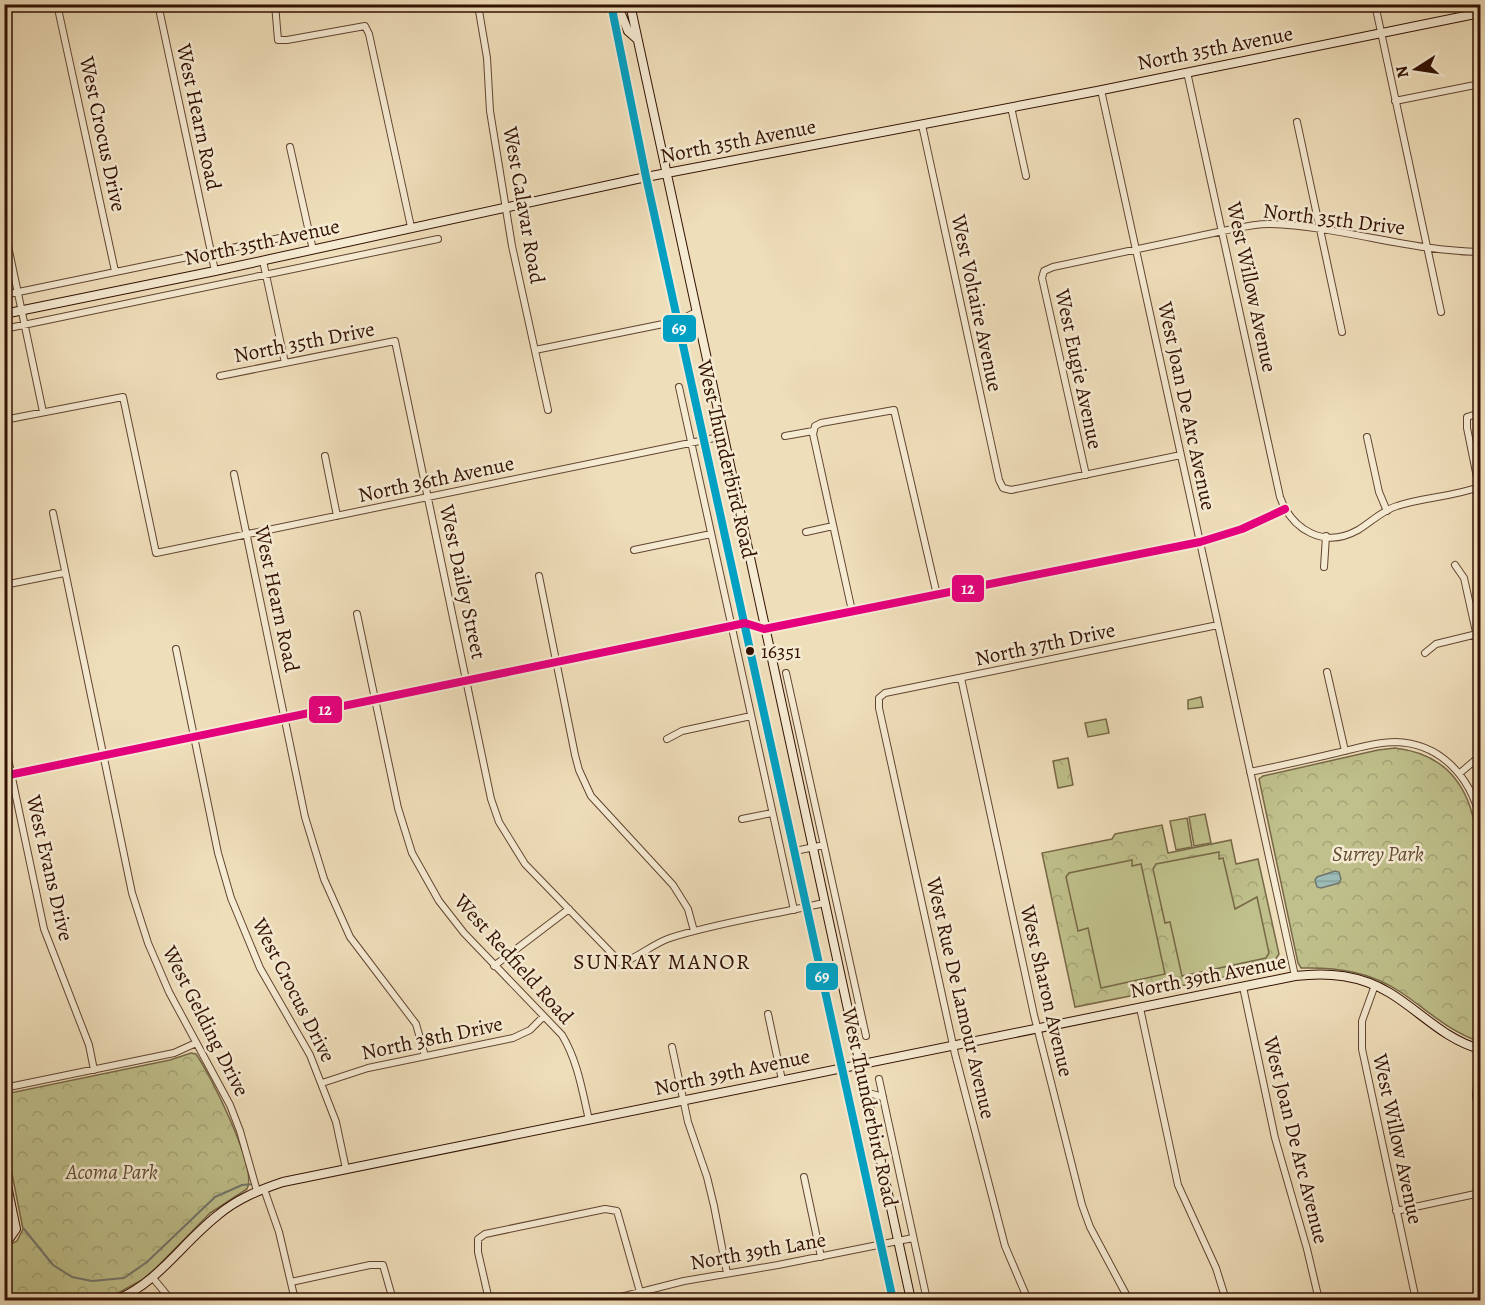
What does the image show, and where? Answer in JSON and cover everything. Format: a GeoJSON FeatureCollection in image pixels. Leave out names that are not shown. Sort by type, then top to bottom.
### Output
{"type":"FeatureCollection","features":[{"type":"Feature","properties":{"kind":"main road","name":"West Thunderbird Road"},"geometry":{"type":"LineString","coordinates":[[611,4],[646,177],[893,1300]]}},
{"type":"Feature","properties":{"kind":"main road"},"geometry":{"type":"LineString","coordinates":[[617,4],[627,32],[638,40]]}},
{"type":"Feature","properties":{"kind":"main road","name":"West Thunderbird Road"},"geometry":{"type":"LineString","coordinates":[[630,4],[911,1300]]}},
{"type":"Feature","properties":{"kind":"main road","name":"North 35th Avenue"},"geometry":{"type":"LineString","coordinates":[[4,314],[263,261],[646,177],[1101,90],[1480,13]]}},
{"type":"Feature","properties":{"kind":"main road","name":"North 39th Avenue"},"geometry":{"type":"LineString","coordinates":[[116,1300],[153,1278],[216,1216],[260,1190],[283,1182],[1295,976],[1325,973],[1359,979],[1375,985],[1389,992],[1450,1036],[1480,1049]]}},
{"type":"Feature","properties":{"kind":"main road"},"geometry":{"type":"LineString","coordinates":[[4,1171],[16,1222],[14,1235],[4,1240]]}},
{"type":"Feature","properties":{"kind":"street","name":"West Crocus Drive"},"geometry":{"type":"LineString","coordinates":[[57,4],[115,271]]}},
{"type":"Feature","properties":{"kind":"street","name":"West Hearn Road"},"geometry":{"type":"LineString","coordinates":[[158,4],[215,271]]}},
{"type":"Feature","properties":{"kind":"street"},"geometry":{"type":"LineString","coordinates":[[275,4],[278,40],[365,26],[369,34],[411,227]]}},
{"type":"Feature","properties":{"kind":"street"},"geometry":{"type":"LineString","coordinates":[[1375,4],[1441,312]]}},
{"type":"Feature","properties":{"kind":"street","name":"West Calavar Road"},"geometry":{"type":"LineString","coordinates":[[478,5],[487,58],[490,111],[512,246],[548,410]]}},
{"type":"Feature","properties":{"kind":"street","name":"West Willow Avenue"},"geometry":{"type":"LineString","coordinates":[[1187,72],[1280,497],[1285,509]]}},
{"type":"Feature","properties":{"kind":"street"},"geometry":{"type":"LineString","coordinates":[[1395,102],[1480,84]]}},
{"type":"Feature","properties":{"kind":"street","name":"West Joan De Arc Avenue"},"geometry":{"type":"LineString","coordinates":[[1101,90],[1295,976]]}},
{"type":"Feature","properties":{"kind":"street"},"geometry":{"type":"LineString","coordinates":[[1011,107],[1026,177]]}},
{"type":"Feature","properties":{"kind":"street"},"geometry":{"type":"LineString","coordinates":[[1297,122],[1342,332]]}},
{"type":"Feature","properties":{"kind":"street","name":"West Voltaire Avenue"},"geometry":{"type":"LineString","coordinates":[[922,125],[999,480],[1003,488],[1011,489],[1086,475]]}},
{"type":"Feature","properties":{"kind":"street"},"geometry":{"type":"LineString","coordinates":[[290,147],[313,250]]}},
{"type":"Feature","properties":{"kind":"street","name":"North 35th Drive"},"geometry":{"type":"LineString","coordinates":[[1044,271],[1053,267],[1250,225],[1320,230],[1454,251],[1480,252]]}},
{"type":"Feature","properties":{"kind":"street"},"geometry":{"type":"LineString","coordinates":[[4,227],[43,412],[4,420]]}},
{"type":"Feature","properties":{"kind":"street","name":"North 35th Avenue"},"geometry":{"type":"LineString","coordinates":[[4,295],[309,232]]}},
{"type":"Feature","properties":{"kind":"street","name":"North 35th Avenue"},"geometry":{"type":"LineString","coordinates":[[4,329],[438,239]]}},
{"type":"Feature","properties":{"kind":"street"},"geometry":{"type":"LineString","coordinates":[[263,261],[285,363]]}},
{"type":"Feature","properties":{"kind":"street","name":"West Eugie Avenue"},"geometry":{"type":"LineString","coordinates":[[1044,271],[1042,278],[1086,475]]}},
{"type":"Feature","properties":{"kind":"street"},"geometry":{"type":"LineString","coordinates":[[536,350],[678,321],[696,312]]}},
{"type":"Feature","properties":{"kind":"street","name":"North 35th Drive"},"geometry":{"type":"LineString","coordinates":[[220,376],[395,341]]}},
{"type":"Feature","properties":{"kind":"street","name":"West Dailey Street"},"geometry":{"type":"LineString","coordinates":[[395,341],[487,783],[500,822],[525,864],[621,963],[660,942],[694,931]]}},
{"type":"Feature","properties":{"kind":"street","name":"West Thunderbird Road"},"geometry":{"type":"LineString","coordinates":[[679,387],[794,910]]}},
{"type":"Feature","properties":{"kind":"street","name":"North 36th Avenue"},"geometry":{"type":"LineString","coordinates":[[43,412],[123,397],[156,553],[724,436]]}},
{"type":"Feature","properties":{"kind":"street"},"geometry":{"type":"LineString","coordinates":[[785,436],[814,429],[821,423],[894,410],[937,595]]}},
{"type":"Feature","properties":{"kind":"street"},"geometry":{"type":"LineString","coordinates":[[8,775],[745,623],[764,629],[1200,542],[1242,529],[1285,509],[1292,520],[1303,530],[1326,537],[1351,534],[1387,511],[1403,504],[1467,492],[1479,487],[1467,428],[1467,417],[1480,413]]}},
{"type":"Feature","properties":{"kind":"street"},"geometry":{"type":"LineString","coordinates":[[814,429],[852,611]]}},
{"type":"Feature","properties":{"kind":"street"},"geometry":{"type":"LineString","coordinates":[[1367,436],[1379,492],[1387,511]]}},
{"type":"Feature","properties":{"kind":"street"},"geometry":{"type":"LineString","coordinates":[[1086,475],[1180,455]]}},
{"type":"Feature","properties":{"kind":"street"},"geometry":{"type":"LineString","coordinates":[[325,456],[338,516]]}},
{"type":"Feature","properties":{"kind":"street","name":"West Hearn Road"},"geometry":{"type":"LineString","coordinates":[[234,474],[305,817],[324,879],[350,937],[416,1024],[424,1056]]}},
{"type":"Feature","properties":{"kind":"street","name":"West Gelding Drive"},"geometry":{"type":"LineString","coordinates":[[53,513],[123,854],[140,917],[169,992],[230,1105],[260,1190],[279,1232],[295,1300]]}},
{"type":"Feature","properties":{"kind":"street"},"geometry":{"type":"LineString","coordinates":[[806,532],[833,526]]}},
{"type":"Feature","properties":{"kind":"street"},"geometry":{"type":"LineString","coordinates":[[634,550],[711,534]]}},
{"type":"Feature","properties":{"kind":"street"},"geometry":{"type":"LineString","coordinates":[[1324,567],[1326,537]]}},
{"type":"Feature","properties":{"kind":"street"},"geometry":{"type":"LineString","coordinates":[[1455,564],[1464,578],[1480,650]]}},
{"type":"Feature","properties":{"kind":"street"},"geometry":{"type":"LineString","coordinates":[[4,585],[64,573]]}},
{"type":"Feature","properties":{"kind":"street"},"geometry":{"type":"LineString","coordinates":[[539,576],[575,755],[584,784],[597,805],[673,885],[687,909],[694,931],[824,903]]}},
{"type":"Feature","properties":{"kind":"street","name":"West Redfield Road"},"geometry":{"type":"LineString","coordinates":[[357,614],[398,808],[412,853],[439,901],[464,933],[562,1035],[579,1071],[589,1120]]}},
{"type":"Feature","properties":{"kind":"street","name":"North 37th Drive"},"geometry":{"type":"LineString","coordinates":[[879,698],[885,693],[1218,626]]}},
{"type":"Feature","properties":{"kind":"street"},"geometry":{"type":"LineString","coordinates":[[1425,653],[1436,644],[1477,634]]}},
{"type":"Feature","properties":{"kind":"street","name":"West Crocus Drive"},"geometry":{"type":"LineString","coordinates":[[176,649],[218,853],[231,897],[260,968],[300,1035],[322,1083],[336,1122],[346,1169]]}},
{"type":"Feature","properties":{"kind":"street"},"geometry":{"type":"LineString","coordinates":[[1327,672],[1345,752]]}},
{"type":"Feature","properties":{"kind":"street","name":"West Thunderbird Road"},"geometry":{"type":"LineString","coordinates":[[786,673],[866,1036]]}},
{"type":"Feature","properties":{"kind":"street","name":"West Sharon Avenue"},"geometry":{"type":"LineString","coordinates":[[961,678],[1037,1028],[1082,1205],[1090,1227],[1129,1300]]}},
{"type":"Feature","properties":{"kind":"street"},"geometry":{"type":"LineString","coordinates":[[776,681],[789,686]]}},
{"type":"Feature","properties":{"kind":"street","name":"West Rue De Lamour Avenue"},"geometry":{"type":"LineString","coordinates":[[879,698],[879,708],[953,1045],[1005,1246],[1028,1300]]}},
{"type":"Feature","properties":{"kind":"street"},"geometry":{"type":"LineString","coordinates":[[667,740],[682,731],[751,716]]}},
{"type":"Feature","properties":{"kind":"street","name":"West Evans Drive"},"geometry":{"type":"LineString","coordinates":[[4,740],[8,775],[44,929],[89,1045],[94,1070]]}},
{"type":"Feature","properties":{"kind":"street"},"geometry":{"type":"LineString","coordinates":[[1250,772],[1386,743],[1407,743],[1434,753],[1448,761],[1460,773],[1472,791],[1480,818]]}},
{"type":"Feature","properties":{"kind":"street"},"geometry":{"type":"LineString","coordinates":[[1460,773],[1480,756]]}},
{"type":"Feature","properties":{"kind":"street"},"geometry":{"type":"LineString","coordinates":[[742,819],[772,813]]}},
{"type":"Feature","properties":{"kind":"street"},"geometry":{"type":"LineString","coordinates":[[795,851],[824,845]]}},
{"type":"Feature","properties":{"kind":"street"},"geometry":{"type":"LineString","coordinates":[[494,966],[569,909]]}},
{"type":"Feature","properties":{"kind":"street","name":"West Willow Avenue"},"geometry":{"type":"LineString","coordinates":[[1375,985],[1362,1021],[1362,1049],[1416,1300]]}},
{"type":"Feature","properties":{"kind":"street","name":"West Joan De Arc Avenue"},"geometry":{"type":"LineString","coordinates":[[1243,987],[1275,1138],[1319,1300]]}},
{"type":"Feature","properties":{"kind":"street"},"geometry":{"type":"LineString","coordinates":[[1140,1008],[1178,1185],[1216,1268],[1226,1300]]}},
{"type":"Feature","properties":{"kind":"street"},"geometry":{"type":"LineString","coordinates":[[768,1014],[782,1080]]}},
{"type":"Feature","properties":{"kind":"street","name":"North 38th Drive"},"geometry":{"type":"LineString","coordinates":[[322,1083],[350,1072],[513,1038],[530,1030],[543,1017]]}},
{"type":"Feature","properties":{"kind":"street","name":"West Thunderbird Road"},"geometry":{"type":"LineString","coordinates":[[852,1032],[863,1022]]}},
{"type":"Feature","properties":{"kind":"street"},"geometry":{"type":"LineString","coordinates":[[4,1088],[174,1053],[196,1043]]}},
{"type":"Feature","properties":{"kind":"street"},"geometry":{"type":"LineString","coordinates":[[672,1047],[688,1122],[707,1177],[727,1273]]}},
{"type":"Feature","properties":{"kind":"street"},"geometry":{"type":"LineString","coordinates":[[1480,1056],[1476,1095],[1480,1126]]}},
{"type":"Feature","properties":{"kind":"street","name":"West Thunderbird Road"},"geometry":{"type":"LineString","coordinates":[[879,1079],[927,1300]]}},
{"type":"Feature","properties":{"kind":"street","name":"West Thunderbird Road"},"geometry":{"type":"LineString","coordinates":[[865,1092],[883,1097]]}},
{"type":"Feature","properties":{"kind":"street"},"geometry":{"type":"LineString","coordinates":[[804,1177],[821,1257]]}},
{"type":"Feature","properties":{"kind":"street"},"geometry":{"type":"LineString","coordinates":[[1396,1211],[1480,1192]]}},
{"type":"Feature","properties":{"kind":"street"},"geometry":{"type":"LineString","coordinates":[[489,1300],[478,1252],[478,1239],[485,1234],[605,1209],[617,1211],[640,1292]]}},
{"type":"Feature","properties":{"kind":"street","name":"North 39th Lane"},"geometry":{"type":"LineString","coordinates":[[609,1300],[684,1281],[913,1238]]}},
{"type":"Feature","properties":{"kind":"street"},"geometry":{"type":"LineString","coordinates":[[291,1282],[370,1264],[383,1265],[393,1300]]}},
{"type":"Feature","properties":{"kind":"street"},"geometry":{"type":"LineString","coordinates":[[153,1278],[171,1300]]}},
{"type":"Feature","properties":{"kind":"green space"},"geometry":{"type":"Polygon","coordinates":[[[1201,697],[1203,707],[1188,709],[1188,700],[1201,697]]]}},
{"type":"Feature","properties":{"kind":"green space"},"geometry":{"type":"Polygon","coordinates":[[[1106,719],[1109,733],[1088,737],[1085,723],[1106,719]]]}},
{"type":"Feature","properties":{"kind":"green space","name":"Surrey Park"},"geometry":{"type":"Polygon","coordinates":[[[1395,748],[1424,755],[1446,769],[1461,788],[1471,810],[1477,836],[1479,863],[1480,1042],[1448,1026],[1402,993],[1378,980],[1354,972],[1301,968],[1298,963],[1259,779],[1263,776],[1395,748]]]}},
{"type":"Feature","properties":{"kind":"green space"},"geometry":{"type":"Polygon","coordinates":[[[1068,758],[1073,785],[1058,788],[1053,761],[1068,758]]]}},
{"type":"Feature","properties":{"kind":"green space"},"geometry":{"type":"Polygon","coordinates":[[[1205,814],[1211,843],[1194,846],[1189,817],[1205,814]]]}},
{"type":"Feature","properties":{"kind":"green space"},"geometry":{"type":"Polygon","coordinates":[[[1187,818],[1192,847],[1176,850],[1170,821],[1187,818]]]}},
{"type":"Feature","properties":{"kind":"green space"},"geometry":{"type":"Polygon","coordinates":[[[1162,825],[1168,853],[1231,840],[1236,864],[1258,859],[1279,954],[1270,968],[1075,1007],[1042,853],[1112,839],[1115,834],[1162,825]]]}},
{"type":"Feature","properties":{"kind":"green space"},"geometry":{"type":"Polygon","coordinates":[[[1219,852],[1219,859],[1223,858],[1235,909],[1257,897],[1269,953],[1266,958],[1182,976],[1170,922],[1165,923],[1153,869],[1156,864],[1219,852]]]}},
{"type":"Feature","properties":{"kind":"green space"},"geometry":{"type":"Polygon","coordinates":[[[1132,860],[1132,866],[1141,864],[1165,974],[1101,988],[1088,928],[1078,931],[1066,877],[1069,873],[1132,860]]]}},
{"type":"Feature","properties":{"kind":"green space","name":"Acoma Park"},"geometry":{"type":"Polygon","coordinates":[[[191,1053],[196,1054],[203,1065],[231,1122],[246,1162],[249,1178],[247,1189],[210,1213],[156,1268],[142,1280],[120,1292],[99,1300],[5,1300],[5,1247],[17,1241],[23,1229],[5,1139],[5,1094],[170,1060],[191,1053]]]}},
{"type":"Feature","properties":{"kind":"water"},"geometry":{"type":"Polygon","coordinates":[[[1335,871],[1339,872],[1341,879],[1339,883],[1317,887],[1315,880],[1317,877],[1335,871]]]}},
{"type":"Feature","properties":{"kind":"waterway"},"geometry":{"type":"LineString","coordinates":[[24,1229],[53,1265],[72,1277],[92,1281],[124,1278],[147,1262],[215,1197],[242,1185],[254,1184]]}},
{"type":"Feature","properties":{"kind":"transit line","name":"69"},"geometry":{"type":"LineString","coordinates":[[611,4],[646,177],[893,1300]]}},
{"type":"Feature","properties":{"kind":"transit line","name":"12"},"geometry":{"type":"LineString","coordinates":[[4,776],[745,623],[764,629],[1200,542],[1242,529],[1285,509]]}},
{"type":"Feature","properties":{"kind":"place","name":"16351"},"geometry":{"type":"Point","coordinates":[750,651]}},
{"type":"Feature","properties":{"kind":"district","name":"SUNRAY MANOR"},"geometry":{"type":"Point","coordinates":[662,962]}}]}
